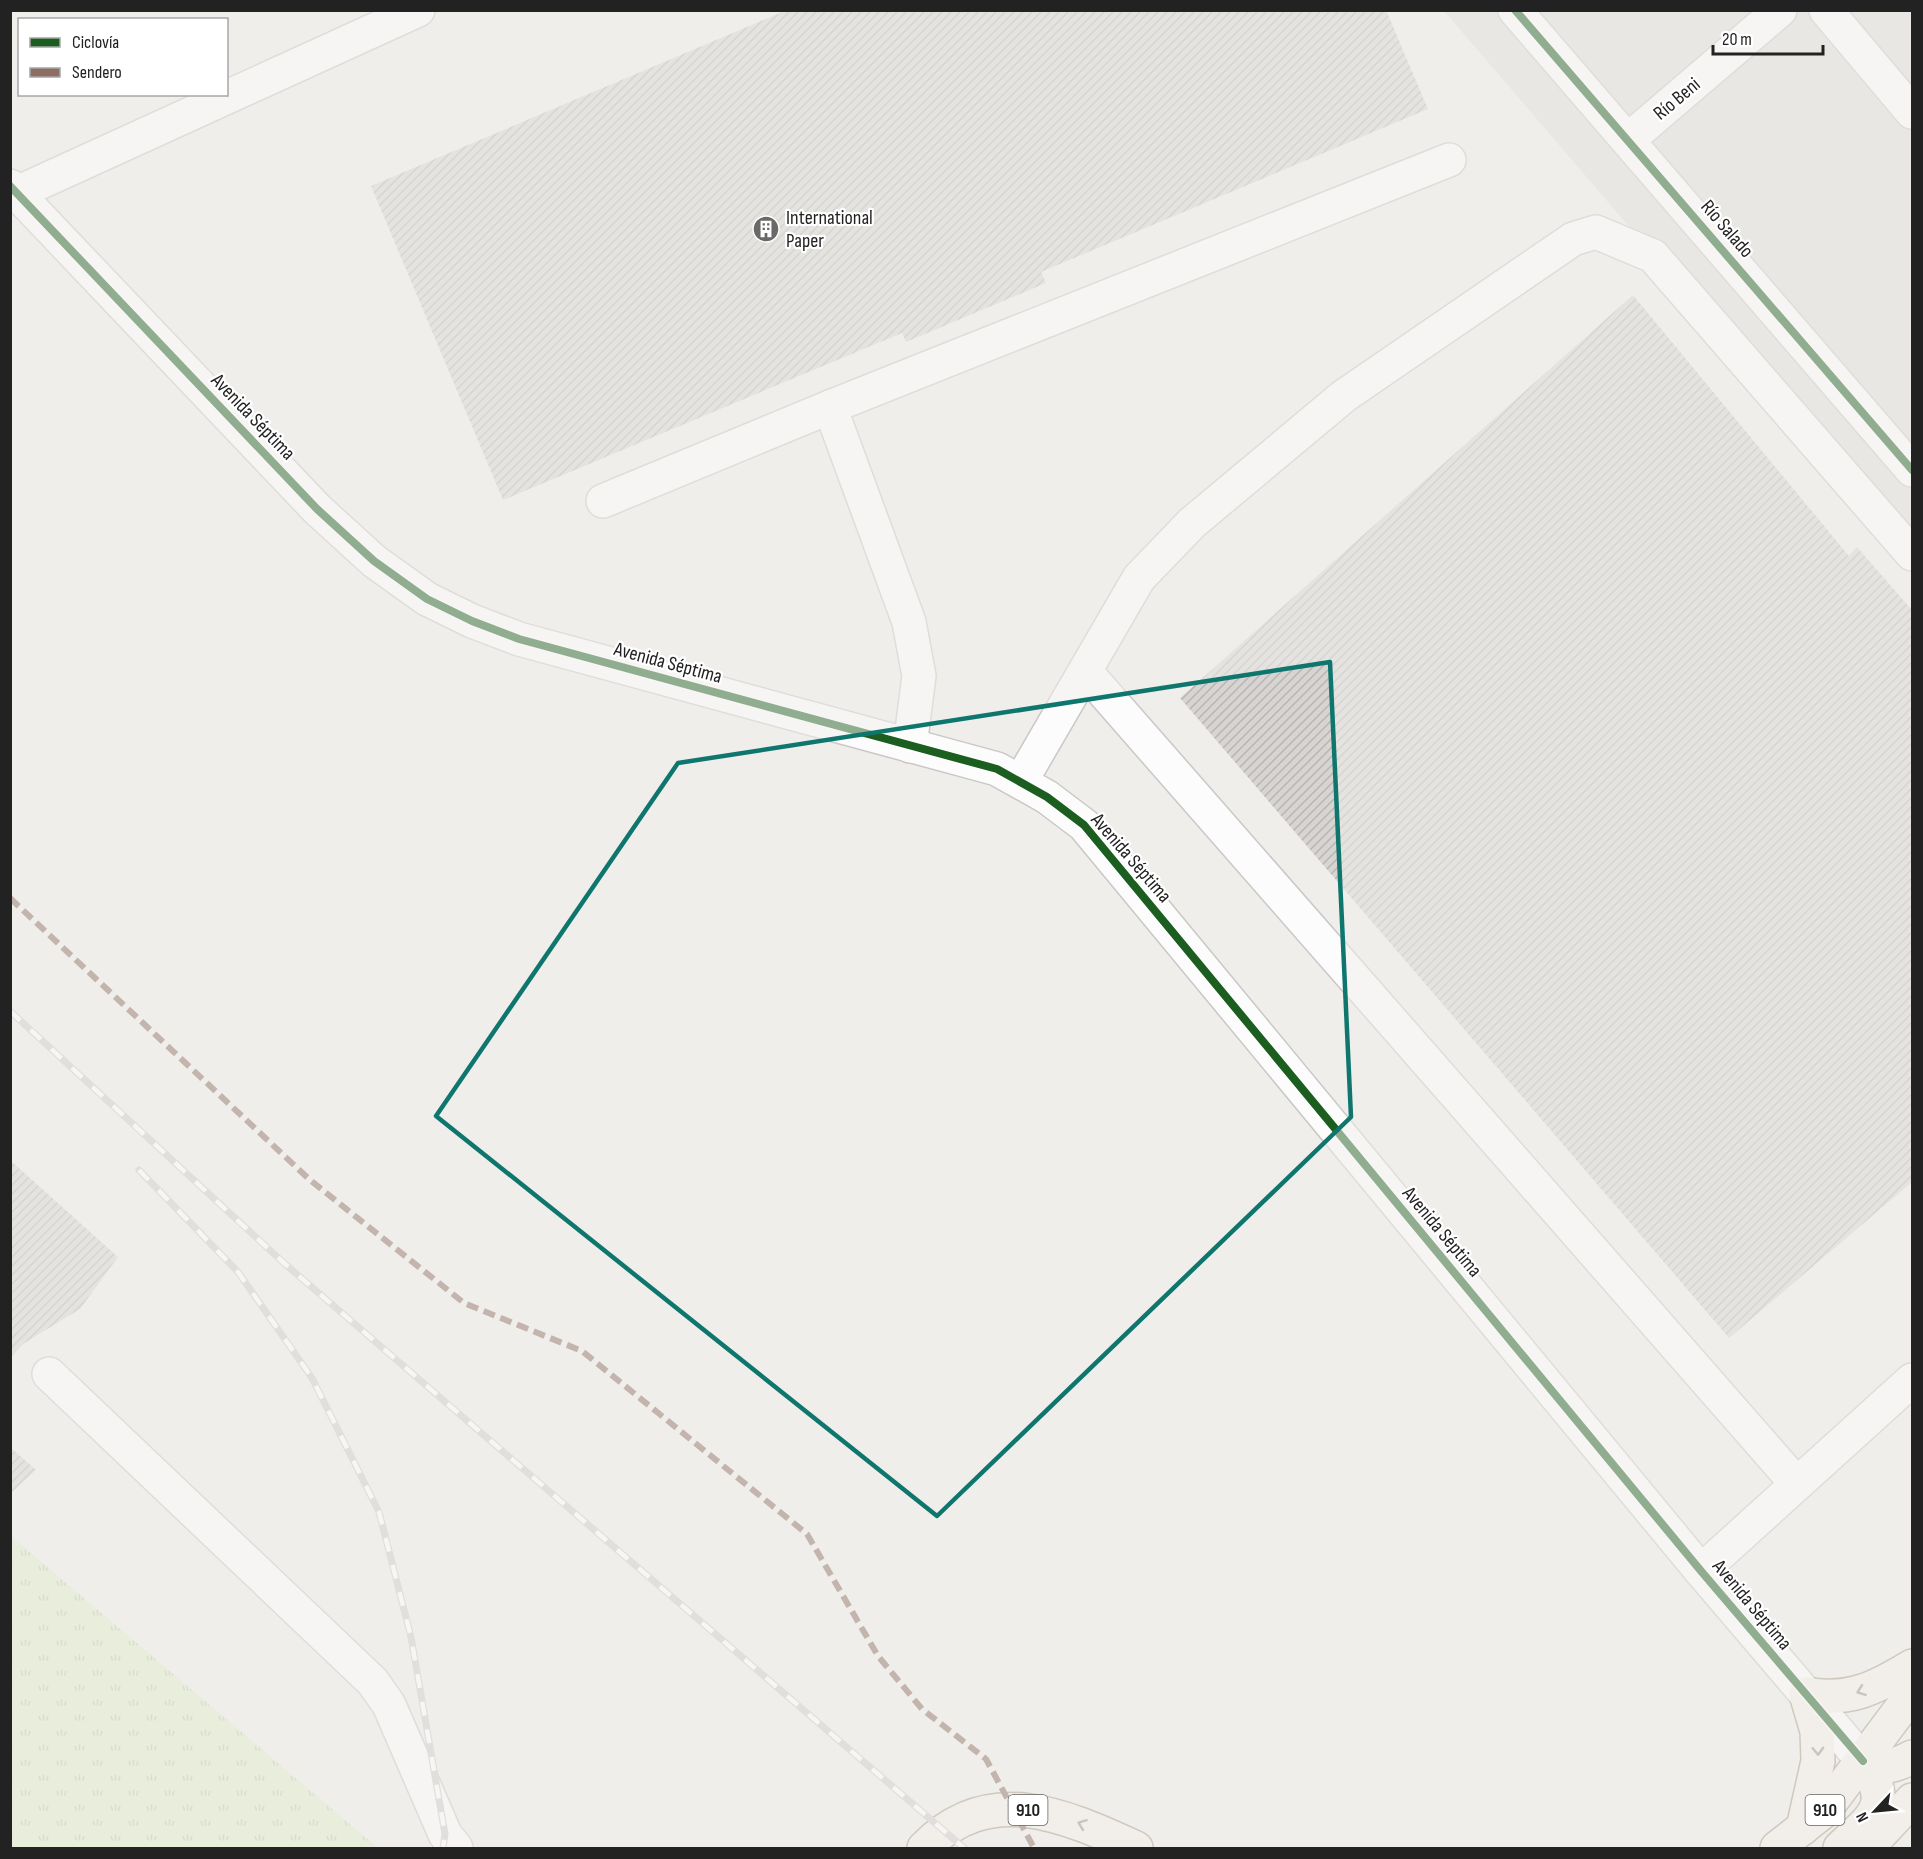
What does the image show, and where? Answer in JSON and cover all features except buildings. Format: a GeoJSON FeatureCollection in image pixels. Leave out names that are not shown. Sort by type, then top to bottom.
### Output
{"type":"FeatureCollection","features":[{"type":"Feature","properties":{"kind":"main road"},"geometry":{"type":"LineString","coordinates":[[1803,1828],[1818,1761],[1817,1731],[1806,1694],[1827,1698],[1845,1697],[1886,1682],[1912,1666]]}},
{"type":"Feature","properties":{"kind":"main road","name":"910"},"geometry":{"type":"LineString","coordinates":[[1777,1848],[1824,1811],[1912,1694]]}},
{"type":"Feature","properties":{"kind":"main road"},"geometry":{"type":"LineString","coordinates":[[1863,1761],[1873,1767],[1899,1764],[1912,1757]]}},
{"type":"Feature","properties":{"kind":"main road"},"geometry":{"type":"LineString","coordinates":[[1840,1848],[1875,1814],[1879,1799],[1876,1781],[1863,1761]]}},
{"type":"Feature","properties":{"kind":"main road"},"geometry":{"type":"LineString","coordinates":[[1866,1848],[1912,1800]]}},
{"type":"Feature","properties":{"kind":"main road","name":"910"},"geometry":{"type":"LineString","coordinates":[[924,1848],[944,1831],[967,1819],[988,1810],[1012,1809],[1040,1810],[1085,1825],[1136,1848]]}},
{"type":"Feature","properties":{"kind":"street"},"geometry":{"type":"LineString","coordinates":[[228,94],[418,10]]}},
{"type":"Feature","properties":{"kind":"street","name":"Río Salado"},"geometry":{"type":"LineString","coordinates":[[1515,10],[1912,470]]}},
{"type":"Feature","properties":{"kind":"street","name":"Río Beni"},"geometry":{"type":"LineString","coordinates":[[1628,140],[1780,10]]}},
{"type":"Feature","properties":{"kind":"street"},"geometry":{"type":"LineString","coordinates":[[1826,10],[1912,112]]}},
{"type":"Feature","properties":{"kind":"street"},"geometry":{"type":"LineString","coordinates":[[14,189],[224,96]]}},
{"type":"Feature","properties":{"kind":"street"},"geometry":{"type":"LineString","coordinates":[[603,501],[830,407],[1449,160]]}},
{"type":"Feature","properties":{"kind":"street","name":"Avenida Séptima"},"geometry":{"type":"LineString","coordinates":[[14,189],[317,509],[374,561],[427,599],[472,621],[519,639],[997,770],[1021,782],[1084,825],[1701,1571],[1863,1761]]}},
{"type":"Feature","properties":{"kind":"street"},"geometry":{"type":"LineString","coordinates":[[1021,782],[1139,578],[1192,523],[1344,396],[1573,239],[1596,232],[1653,256],[1912,554]]}},
{"type":"Feature","properties":{"kind":"street"},"geometry":{"type":"LineString","coordinates":[[830,407],[909,622],[919,676],[910,746]]}},
{"type":"Feature","properties":{"kind":"street"},"geometry":{"type":"LineString","coordinates":[[1086,672],[1796,1483]]}},
{"type":"Feature","properties":{"kind":"street"},"geometry":{"type":"LineString","coordinates":[[49,1374],[373,1682],[389,1705],[444,1833],[456,1848]]}},
{"type":"Feature","properties":{"kind":"street"},"geometry":{"type":"LineString","coordinates":[[1701,1571],[1912,1380]]}},
{"type":"Feature","properties":{"kind":"highlighted area"},"geometry":{"type":"Polygon","coordinates":[[[1330,662],[1351,1117],[937,1516],[436,1116],[678,763],[1330,662]]]}},
{"type":"Feature","properties":{"kind":"shaded area"},"geometry":{"type":"Polygon","coordinates":[[[1444,11],[1912,11],[1912,556],[1444,11]]]}},
{"type":"Feature","properties":{"kind":"green space"},"geometry":{"type":"Polygon","coordinates":[[[11,1536],[378,1848],[11,1848],[11,1536]]]}},
{"type":"Feature","properties":{"kind":"railway"},"geometry":{"type":"LineString","coordinates":[[10,1011],[285,1264],[964,1848]]}},
{"type":"Feature","properties":{"kind":"railway"},"geometry":{"type":"LineString","coordinates":[[139,1170],[238,1272],[312,1378],[379,1512],[411,1637],[445,1834],[443,1848]]}},
{"type":"Feature","properties":{"kind":"marked path"},"geometry":{"type":"LineString","coordinates":[[10,898],[310,1180],[464,1303],[582,1351],[807,1534],[878,1656],[922,1709],[986,1759],[1034,1848]]}},
{"type":"Feature","properties":{"kind":"cycle path"},"geometry":{"type":"LineString","coordinates":[[1515,10],[1912,470]]}},
{"type":"Feature","properties":{"kind":"cycle path"},"geometry":{"type":"LineString","coordinates":[[10,186],[317,509],[374,561],[427,599],[472,621],[519,639],[997,769],[1047,797],[1084,825],[1701,1571],[1863,1761]]}},
{"type":"Feature","properties":{"kind":"place","name":"International Paper"},"geometry":{"type":"Point","coordinates":[766,229]}}]}
